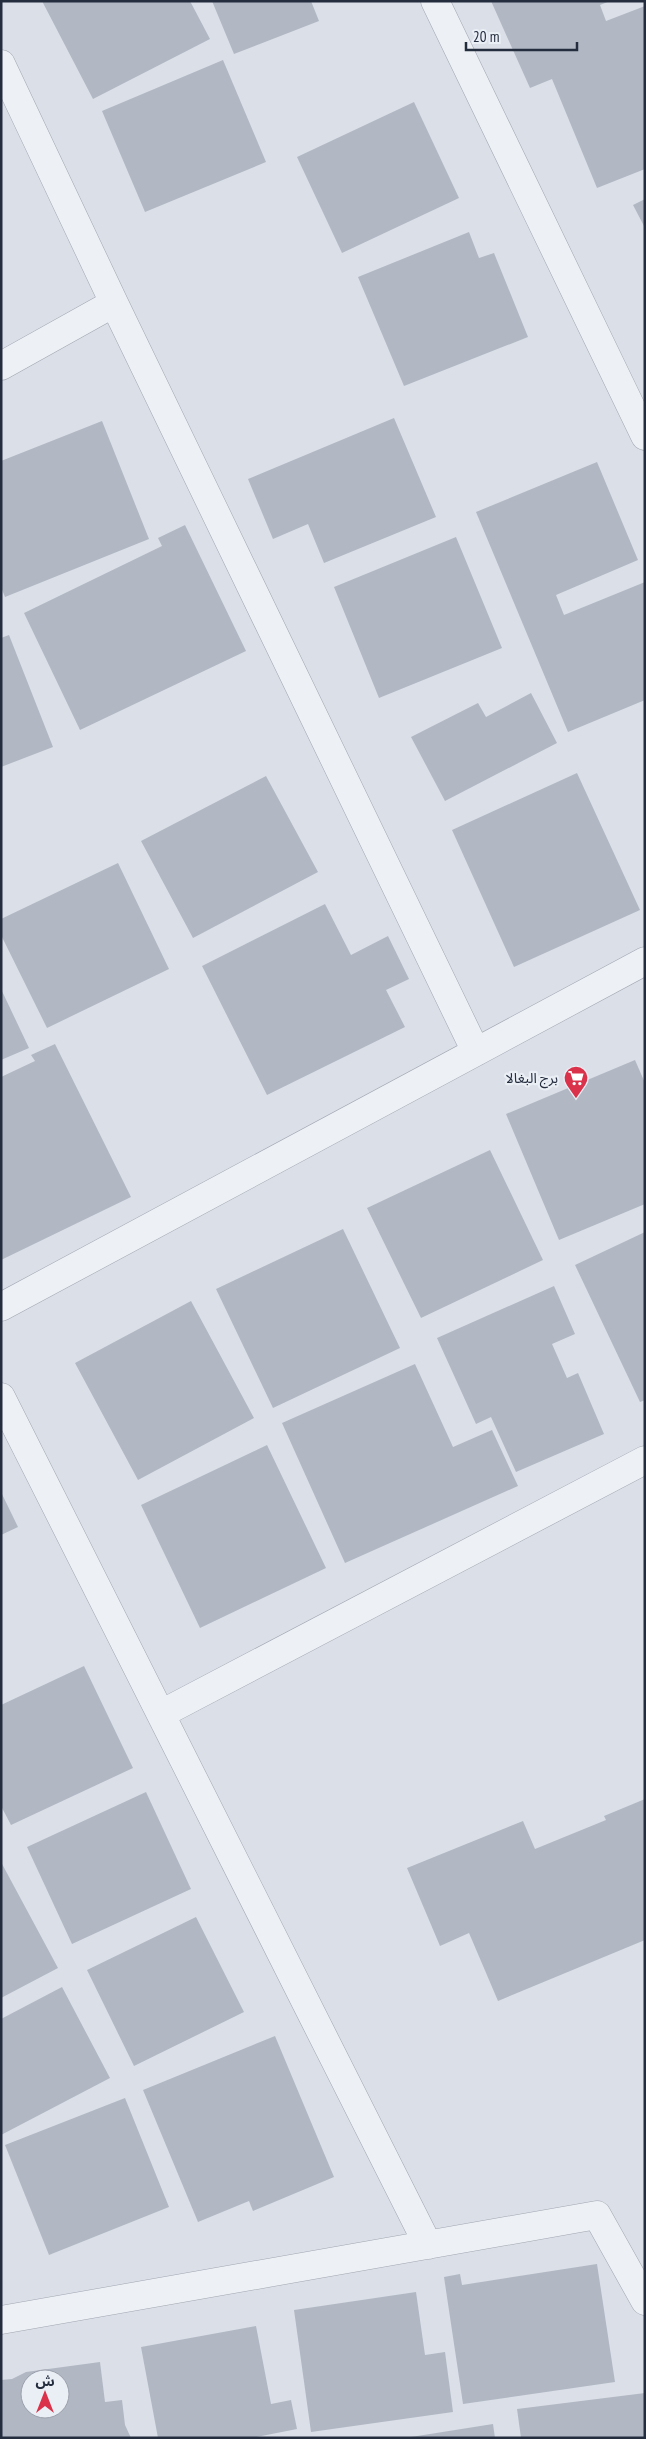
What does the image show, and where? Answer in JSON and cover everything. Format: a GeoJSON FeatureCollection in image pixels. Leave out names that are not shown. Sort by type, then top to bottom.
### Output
{"type":"FeatureCollection","features":[{"type":"Feature","properties":{"kind":"street"},"geometry":{"type":"LineString","coordinates":[[435,1],[645,436]]}},
{"type":"Feature","properties":{"kind":"street"},"geometry":{"type":"LineString","coordinates":[[1,64],[114,304],[476,1052]]}},
{"type":"Feature","properties":{"kind":"street"},"geometry":{"type":"LineString","coordinates":[[1,366],[114,304]]}},
{"type":"Feature","properties":{"kind":"street"},"geometry":{"type":"LineString","coordinates":[[1,1307],[645,961]]}},
{"type":"Feature","properties":{"kind":"street"},"geometry":{"type":"LineString","coordinates":[[1,1397],[428,2246]]}},
{"type":"Feature","properties":{"kind":"street"},"geometry":{"type":"LineString","coordinates":[[161,1714],[645,1460]]}},
{"type":"Feature","properties":{"kind":"street"},"geometry":{"type":"LineString","coordinates":[[5,2312],[428,2246],[597,2215],[645,2301]]}},
{"type":"Feature","properties":{"kind":"building"},"geometry":{"type":"Polygon","coordinates":[[[42,1],[190,1],[210,39],[93,99],[42,1]]]}},
{"type":"Feature","properties":{"kind":"building"},"geometry":{"type":"Polygon","coordinates":[[[212,1],[311,1],[319,21],[234,54],[212,1]]]}},
{"type":"Feature","properties":{"kind":"building"},"geometry":{"type":"Polygon","coordinates":[[[491,1],[610,1],[600,5],[606,21],[645,6],[645,169],[597,188],[552,79],[530,88],[491,1]]]}},
{"type":"Feature","properties":{"kind":"building"},"geometry":{"type":"Polygon","coordinates":[[[223,60],[266,162],[145,212],[102,111],[223,60]]]}},
{"type":"Feature","properties":{"kind":"building"},"geometry":{"type":"Polygon","coordinates":[[[414,102],[459,198],[342,253],[297,157],[414,102]]]}},
{"type":"Feature","properties":{"kind":"building"},"geometry":{"type":"Polygon","coordinates":[[[645,199],[645,228],[633,205],[645,199]]]}},
{"type":"Feature","properties":{"kind":"building"},"geometry":{"type":"Polygon","coordinates":[[[469,232],[479,258],[494,253],[528,337],[404,386],[358,277],[469,232]]]}},
{"type":"Feature","properties":{"kind":"building"},"geometry":{"type":"Polygon","coordinates":[[[394,418],[436,517],[324,563],[308,524],[273,539],[248,479],[394,418]]]}},
{"type":"Feature","properties":{"kind":"building"},"geometry":{"type":"Polygon","coordinates":[[[102,421],[149,539],[5,597],[1,587],[1,461],[102,421]]]}},
{"type":"Feature","properties":{"kind":"building"},"geometry":{"type":"Polygon","coordinates":[[[597,462],[638,560],[556,595],[564,615],[645,582],[645,700],[568,732],[476,512],[597,462]]]}},
{"type":"Feature","properties":{"kind":"building"},"geometry":{"type":"Polygon","coordinates":[[[185,525],[246,651],[80,730],[24,613],[162,546],[158,538],[185,525]]]}},
{"type":"Feature","properties":{"kind":"building"},"geometry":{"type":"Polygon","coordinates":[[[456,537],[502,648],[379,698],[334,587],[456,537]]]}},
{"type":"Feature","properties":{"kind":"building"},"geometry":{"type":"Polygon","coordinates":[[[9,635],[53,747],[1,767],[1,638],[9,635]]]}},
{"type":"Feature","properties":{"kind":"building"},"geometry":{"type":"Polygon","coordinates":[[[531,693],[557,743],[445,801],[411,737],[478,703],[486,717],[531,693]]]}},
{"type":"Feature","properties":{"kind":"building"},"geometry":{"type":"Polygon","coordinates":[[[577,773],[640,910],[514,967],[452,830],[577,773]]]}},
{"type":"Feature","properties":{"kind":"building"},"geometry":{"type":"Polygon","coordinates":[[[266,776],[318,872],[193,938],[141,841],[266,776]]]}},
{"type":"Feature","properties":{"kind":"building"},"geometry":{"type":"Polygon","coordinates":[[[118,863],[169,969],[47,1028],[1,935],[1,919],[118,863]]]}},
{"type":"Feature","properties":{"kind":"building"},"geometry":{"type":"Polygon","coordinates":[[[325,904],[351,955],[388,936],[409,979],[386,990],[405,1027],[267,1095],[202,966],[325,904]]]}},
{"type":"Feature","properties":{"kind":"building"},"geometry":{"type":"Polygon","coordinates":[[[1,989],[29,1048],[1,1060],[1,989]]]}},
{"type":"Feature","properties":{"kind":"building"},"geometry":{"type":"Polygon","coordinates":[[[55,1044],[131,1197],[1,1260],[1,1077],[35,1061],[31,1055],[55,1044]]]}},
{"type":"Feature","properties":{"kind":"building"},"geometry":{"type":"Polygon","coordinates":[[[635,1060],[645,1083],[645,1204],[559,1240],[506,1114],[635,1060]]]}},
{"type":"Feature","properties":{"kind":"building"},"geometry":{"type":"Polygon","coordinates":[[[490,1150],[543,1260],[421,1318],[367,1208],[490,1150]]]}},
{"type":"Feature","properties":{"kind":"building"},"geometry":{"type":"Polygon","coordinates":[[[343,1229],[400,1348],[273,1408],[216,1289],[343,1229]]]}},
{"type":"Feature","properties":{"kind":"building"},"geometry":{"type":"Polygon","coordinates":[[[645,1232],[645,1400],[640,1402],[575,1265],[645,1232]]]}},
{"type":"Feature","properties":{"kind":"building"},"geometry":{"type":"Polygon","coordinates":[[[554,1286],[575,1334],[552,1344],[567,1378],[578,1373],[604,1434],[516,1472],[491,1417],[476,1424],[437,1338],[554,1286]]]}},
{"type":"Feature","properties":{"kind":"building"},"geometry":{"type":"Polygon","coordinates":[[[191,1301],[254,1418],[138,1480],[75,1363],[191,1301]]]}},
{"type":"Feature","properties":{"kind":"building"},"geometry":{"type":"Polygon","coordinates":[[[415,1364],[453,1447],[492,1430],[518,1486],[345,1563],[282,1423],[415,1364]]]}},
{"type":"Feature","properties":{"kind":"building"},"geometry":{"type":"Polygon","coordinates":[[[267,1445],[326,1568],[200,1628],[141,1505],[267,1445]]]}},
{"type":"Feature","properties":{"kind":"building"},"geometry":{"type":"Polygon","coordinates":[[[1,1492],[18,1527],[1,1535],[1,1492]]]}},
{"type":"Feature","properties":{"kind":"building"},"geometry":{"type":"Polygon","coordinates":[[[84,1666],[133,1768],[11,1825],[1,1806],[1,1705],[84,1666]]]}},
{"type":"Feature","properties":{"kind":"building"},"geometry":{"type":"Polygon","coordinates":[[[146,1792],[191,1889],[72,1944],[27,1847],[146,1792]]]}},
{"type":"Feature","properties":{"kind":"building"},"geometry":{"type":"Polygon","coordinates":[[[645,1799],[645,1940],[498,2001],[469,1933],[440,1946],[407,1868],[523,1821],[535,1849],[606,1820],[604,1816],[645,1799]]]}},
{"type":"Feature","properties":{"kind":"building"},"geometry":{"type":"Polygon","coordinates":[[[1,1862],[58,1968],[1,1998],[1,1862]]]}},
{"type":"Feature","properties":{"kind":"building"},"geometry":{"type":"Polygon","coordinates":[[[196,1917],[244,2012],[134,2066],[87,1970],[196,1917]]]}},
{"type":"Feature","properties":{"kind":"building"},"geometry":{"type":"Polygon","coordinates":[[[62,1987],[110,2078],[1,2135],[1,2019],[62,1987]]]}},
{"type":"Feature","properties":{"kind":"building"},"geometry":{"type":"Polygon","coordinates":[[[275,2036],[334,2177],[253,2211],[249,2201],[198,2222],[143,2090],[275,2036]]]}},
{"type":"Feature","properties":{"kind":"building"},"geometry":{"type":"Polygon","coordinates":[[[125,2098],[169,2207],[49,2255],[5,2145],[125,2098]]]}},
{"type":"Feature","properties":{"kind":"building"},"geometry":{"type":"Polygon","coordinates":[[[597,2264],[615,2382],[463,2404],[444,2277],[460,2274],[462,2285],[597,2264]]]}},
{"type":"Feature","properties":{"kind":"building"},"geometry":{"type":"Polygon","coordinates":[[[416,2292],[425,2355],[445,2352],[453,2412],[311,2432],[294,2310],[416,2292]]]}},
{"type":"Feature","properties":{"kind":"building"},"geometry":{"type":"Polygon","coordinates":[[[256,2326],[271,2404],[291,2400],[297,2429],[252,2438],[158,2438],[141,2347],[256,2326]]]}},
{"type":"Feature","properties":{"kind":"building"},"geometry":{"type":"Polygon","coordinates":[[[100,2362],[105,2402],[122,2400],[125,2425],[131,2438],[1,2438],[1,2380],[12,2379],[20,2375],[20,2419],[70,2419],[70,2369],[48,2369],[100,2362]]]}},
{"type":"Feature","properties":{"kind":"building"},"geometry":{"type":"Polygon","coordinates":[[[645,2393],[645,2438],[521,2438],[517,2409],[645,2393]]]}},
{"type":"Feature","properties":{"kind":"building"},"geometry":{"type":"Polygon","coordinates":[[[493,2424],[495,2438],[411,2438],[411,2437],[493,2424]]]}},
{"type":"Feature","properties":{"kind":"place","name":"برج البغالا"},"geometry":{"type":"Point","coordinates":[576,1099]}}]}
